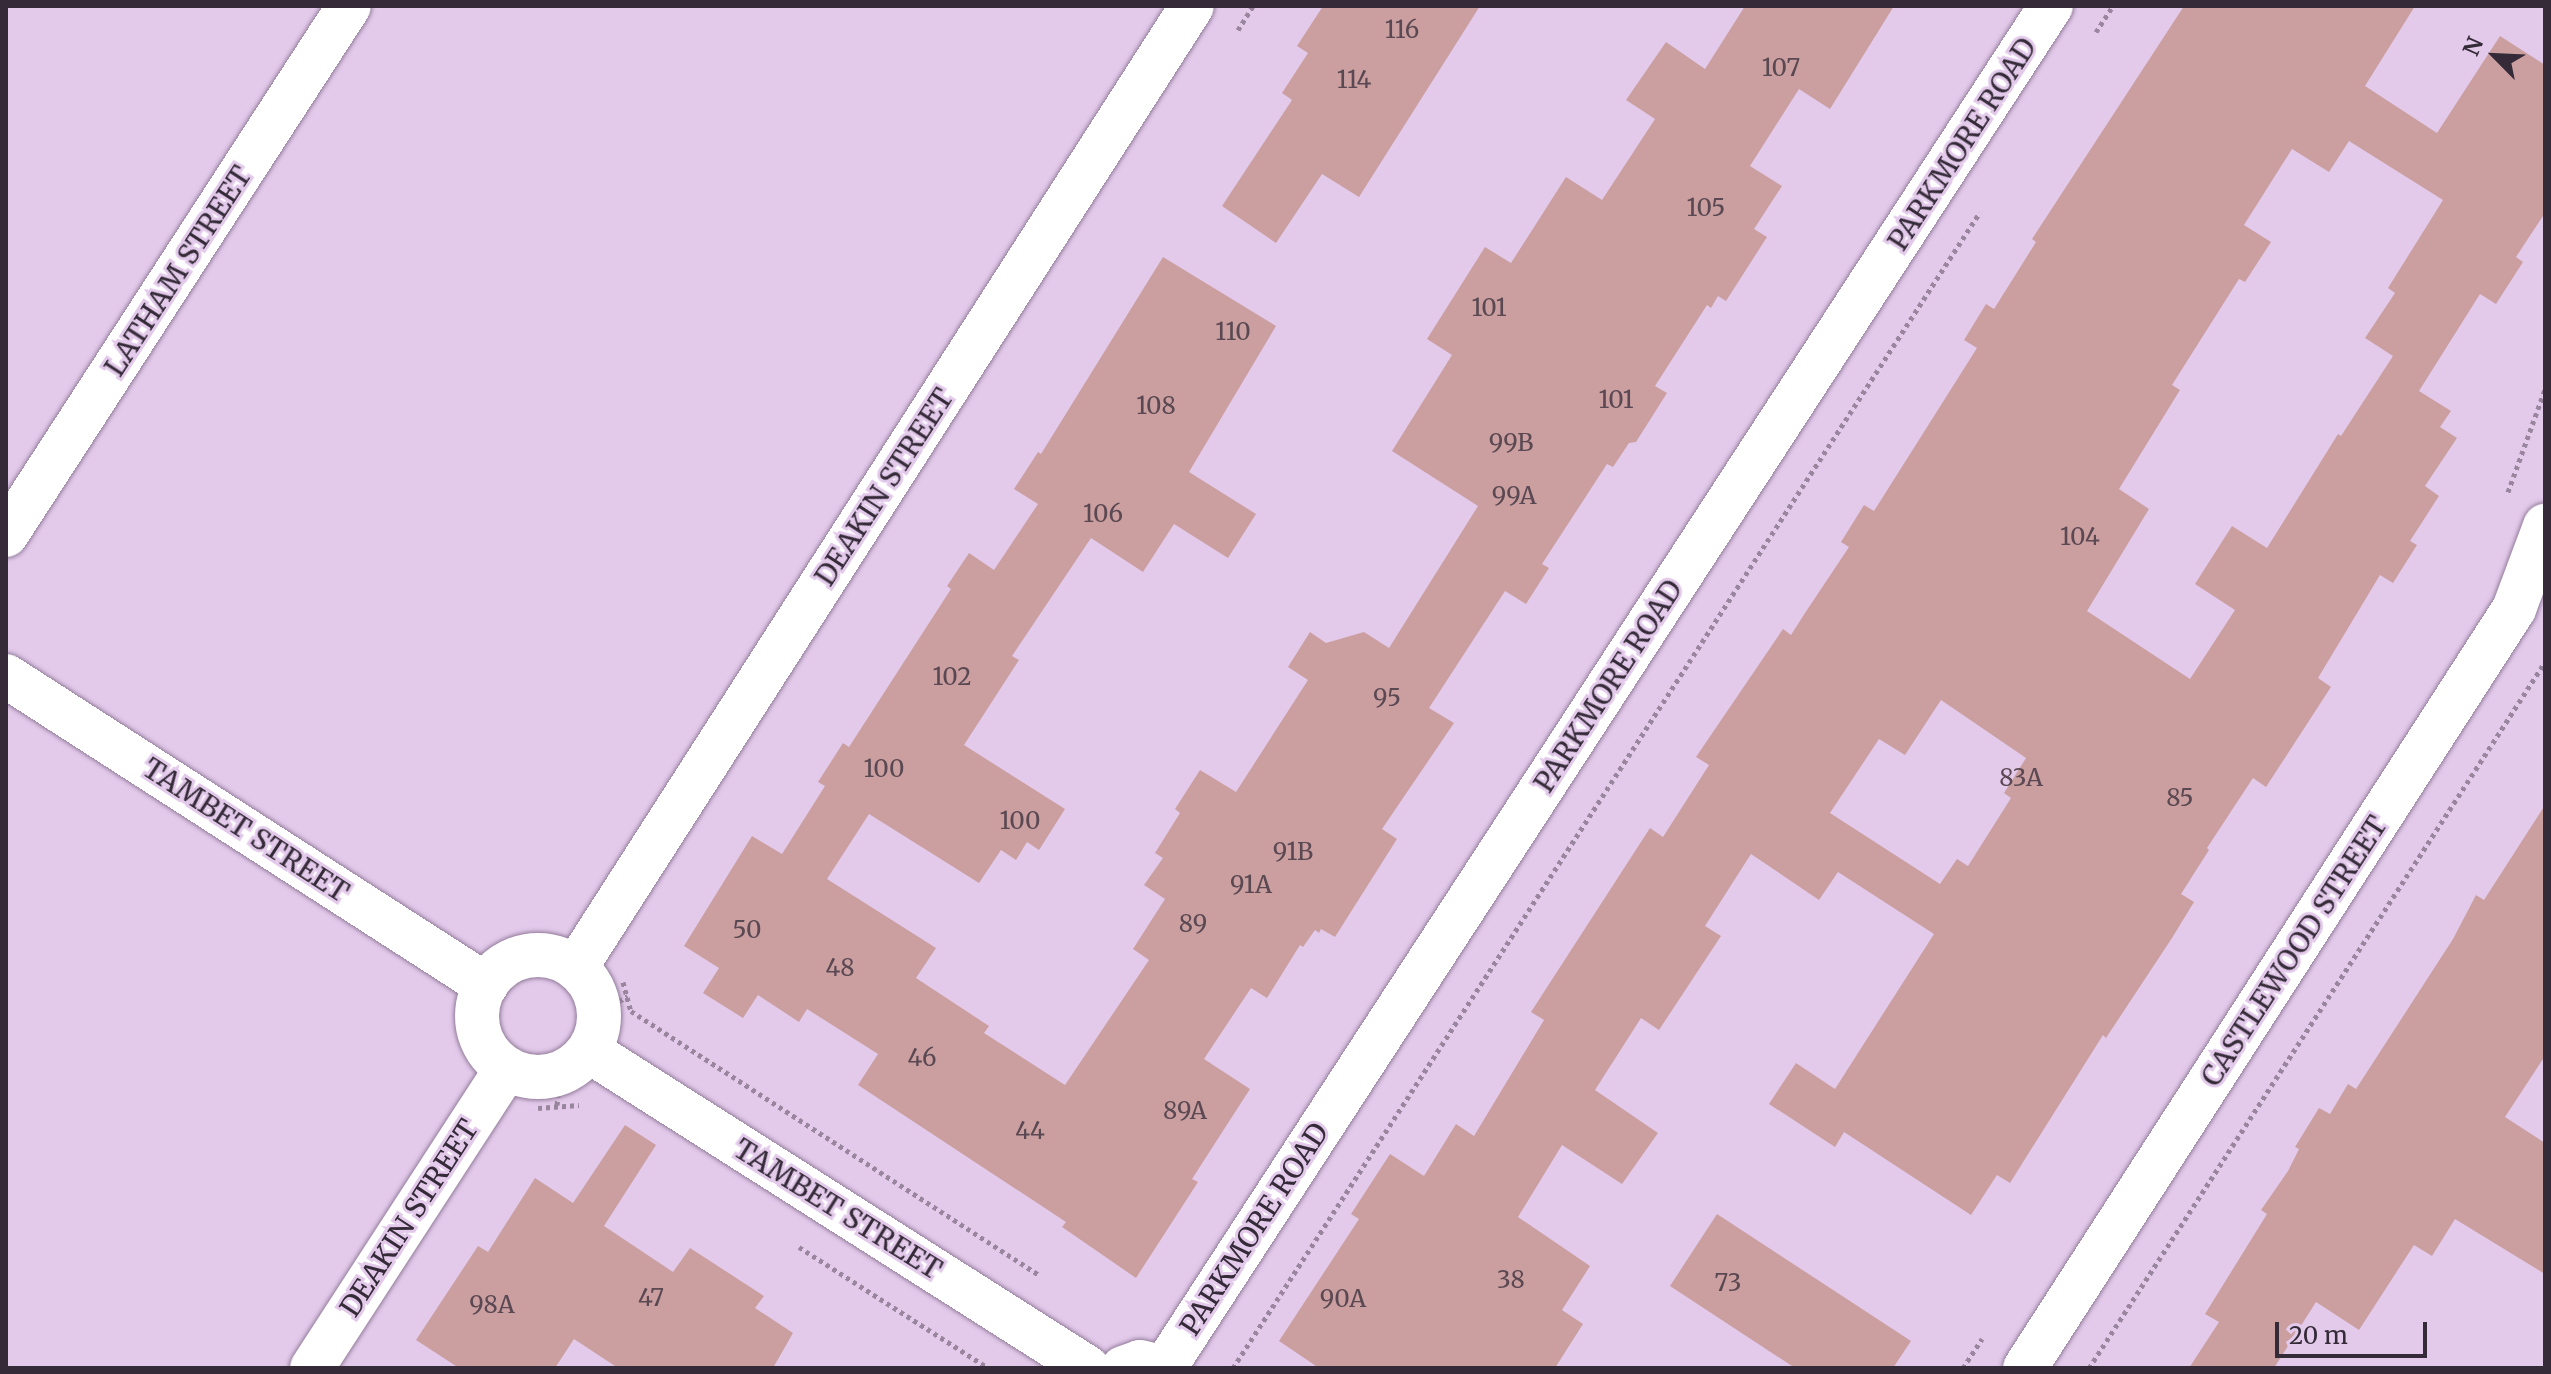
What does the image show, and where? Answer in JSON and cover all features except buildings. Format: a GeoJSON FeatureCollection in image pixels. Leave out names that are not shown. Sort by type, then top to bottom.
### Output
{"type":"FeatureCollection","features":[{"type":"Feature","properties":{"kind":"street","name":"LATHAM STREET"},"geometry":{"type":"LineString","coordinates":[[6,535],[349,6]]}},
{"type":"Feature","properties":{"kind":"street","name":"DEAKIN STREET"},"geometry":{"type":"LineString","coordinates":[[576,967],[1192,6]]}},
{"type":"Feature","properties":{"kind":"street","name":"PARKMORE ROAD"},"geometry":{"type":"LineString","coordinates":[[1165,1368],[2051,6]]}},
{"type":"Feature","properties":{"kind":"street","name":"CASTLEWOOD STREET"},"geometry":{"type":"LineString","coordinates":[[2025,1368],[2514,609],[2545,526]]}},
{"type":"Feature","properties":{"kind":"street","name":"TAMBET STREET"},"geometry":{"type":"LineString","coordinates":[[6,676],[486,985]]}},
{"type":"Feature","properties":{"kind":"street"},"geometry":{"type":"LineString","coordinates":[[527,956],[552,956],[576,967],[591,984],[598,1006],[598,1030],[589,1051],[572,1067],[551,1076],[528,1077],[506,1069],[489,1053],[479,1031],[477,1007],[486,985],[503,966],[527,956]]}},
{"type":"Feature","properties":{"kind":"street","name":"TAMBET STREET"},"geometry":{"type":"LineString","coordinates":[[589,1051],[1088,1368]]}},
{"type":"Feature","properties":{"kind":"street","name":"DEAKIN STREET"},"geometry":{"type":"LineString","coordinates":[[312,1368],[506,1069]]}},
{"type":"Feature","properties":{"kind":"street"},"geometry":{"type":"LineString","coordinates":[[1123,1368],[1140,1362],[1165,1368]]}},
{"type":"Feature","properties":{"kind":"path"},"geometry":{"type":"LineString","coordinates":[[1236,33],[1253,6]]}},
{"type":"Feature","properties":{"kind":"path"},"geometry":{"type":"LineString","coordinates":[[2095,33],[2113,6]]}},
{"type":"Feature","properties":{"kind":"path"},"geometry":{"type":"LineString","coordinates":[[1233,1368],[1983,206]]}},
{"type":"Feature","properties":{"kind":"path"},"geometry":{"type":"LineString","coordinates":[[2503,505],[2545,389]]}},
{"type":"Feature","properties":{"kind":"path"},"geometry":{"type":"LineString","coordinates":[[2089,1368],[2545,662]]}},
{"type":"Feature","properties":{"kind":"path"},"geometry":{"type":"LineString","coordinates":[[623,980],[631,1011],[1050,1282]]}},
{"type":"Feature","properties":{"kind":"path"},"geometry":{"type":"LineString","coordinates":[[530,1121],[538,1108],[575,1103],[588,1112]]}},
{"type":"Feature","properties":{"kind":"path"},"geometry":{"type":"LineString","coordinates":[[788,1240],[988,1368]]}},
{"type":"Feature","properties":{"kind":"path"},"geometry":{"type":"LineString","coordinates":[[1963,1368],[1989,1328]]}}]}
